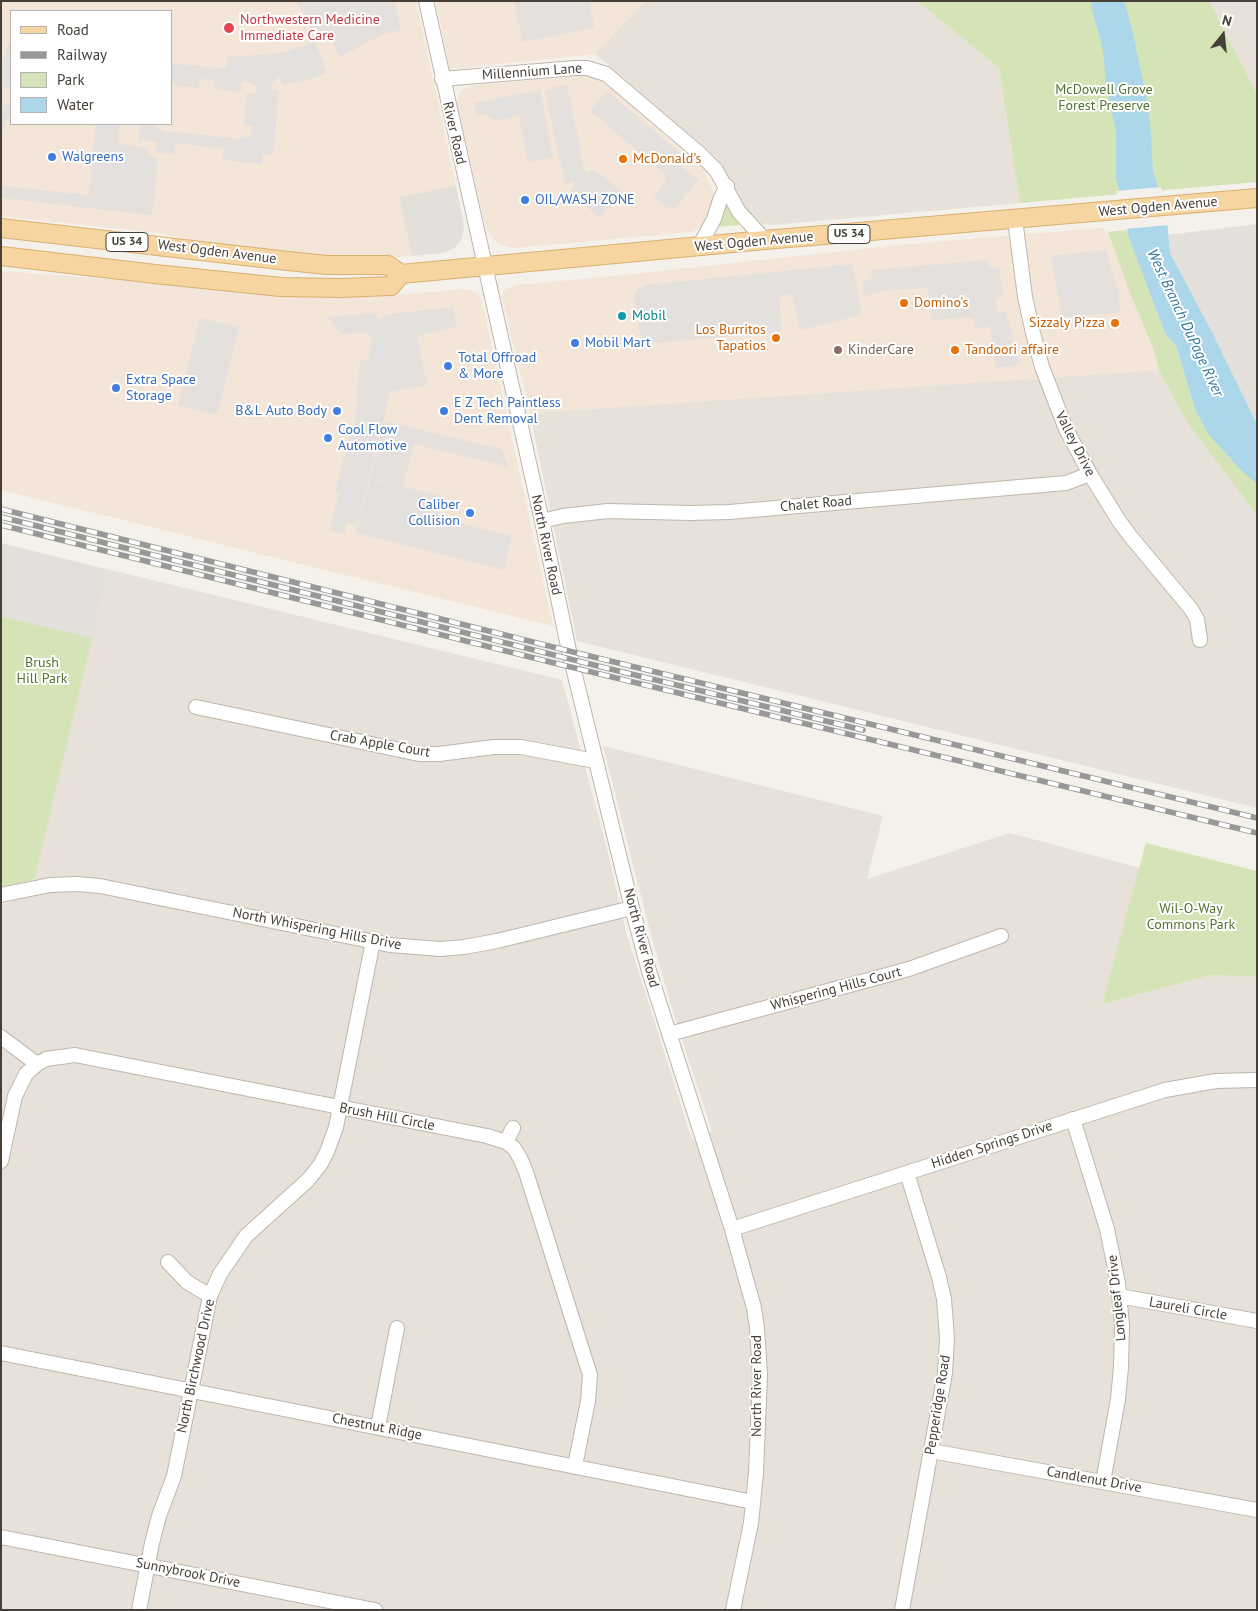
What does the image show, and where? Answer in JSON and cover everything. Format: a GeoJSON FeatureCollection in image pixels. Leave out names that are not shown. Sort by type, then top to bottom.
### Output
{"type":"FeatureCollection","features":[{"type":"Feature","properties":{"kind":"main road","name":"West Ogden Avenue"},"geometry":{"type":"LineString","coordinates":[[1,228],[307,263],[388,265],[401,274],[765,240],[1257,198]]}},
{"type":"Feature","properties":{"kind":"main road","name":"West Ogden Avenue"},"geometry":{"type":"LineString","coordinates":[[1,256],[262,285],[316,288],[391,286],[401,274]]}},
{"type":"Feature","properties":{"kind":"street","name":"River Road"},"geometry":{"type":"LineString","coordinates":[[426,1],[485,265]]}},
{"type":"Feature","properties":{"kind":"street","name":"Millennium Lane"},"geometry":{"type":"LineString","coordinates":[[442,79],[575,68],[597,70],[606,74],[716,170],[739,212],[765,240]]}},
{"type":"Feature","properties":{"kind":"street"},"geometry":{"type":"LineString","coordinates":[[699,247],[714,219],[726,186]]}},
{"type":"Feature","properties":{"kind":"street","name":"Valley Drive"},"geometry":{"type":"LineString","coordinates":[[1015,219],[1025,297],[1042,367],[1066,429],[1090,474],[1131,537],[1191,609],[1197,619],[1200,640]]}},
{"type":"Feature","properties":{"kind":"street","name":"North River Road"},"geometry":{"type":"LineString","coordinates":[[485,265],[542,521],[560,612],[632,908],[649,971],[746,1276],[757,1328],[760,1384],[756,1473],[748,1542],[733,1610]]}},
{"type":"Feature","properties":{"kind":"street","name":"Chalet Road"},"geometry":{"type":"LineString","coordinates":[[542,521],[563,516],[608,511],[729,512],[1066,483],[1090,474]]}},
{"type":"Feature","properties":{"kind":"street","name":"Crab Apple Court"},"geometry":{"type":"LineString","coordinates":[[196,707],[419,754],[439,754],[494,747],[521,747],[595,761]]}},
{"type":"Feature","properties":{"kind":"street","name":"North Whispering Hills Drive"},"geometry":{"type":"LineString","coordinates":[[1,895],[50,885],[77,884],[100,886],[373,941],[421,948],[464,947],[497,941],[632,908]]}},
{"type":"Feature","properties":{"kind":"street","name":"Whispering Hills Court"},"geometry":{"type":"LineString","coordinates":[[669,1034],[909,969],[1001,936]]}},
{"type":"Feature","properties":{"kind":"street","name":"North Birchwood Drive"},"geometry":{"type":"LineString","coordinates":[[139,1610],[159,1516],[174,1476],[210,1296],[220,1274],[246,1236],[308,1180],[320,1165],[327,1152],[334,1135],[373,941]]}},
{"type":"Feature","properties":{"kind":"street"},"geometry":{"type":"LineString","coordinates":[[1,1037],[37,1064],[26,1074],[15,1096],[1,1161]]}},
{"type":"Feature","properties":{"kind":"street","name":"Brush Hill Circle"},"geometry":{"type":"LineString","coordinates":[[37,1064],[46,1059],[74,1055],[487,1136],[506,1142]]}},
{"type":"Feature","properties":{"kind":"street","name":"Hidden Springs Drive"},"geometry":{"type":"LineString","coordinates":[[732,1229],[1073,1119],[1185,1086],[1216,1081],[1257,1080]]}},
{"type":"Feature","properties":{"kind":"street","name":"Longleaf Drive"},"geometry":{"type":"LineString","coordinates":[[1073,1119],[1107,1229],[1116,1267],[1120,1296],[1122,1325],[1121,1367],[1118,1399],[1103,1482]]}},
{"type":"Feature","properties":{"kind":"street"},"geometry":{"type":"LineString","coordinates":[[513,1128],[506,1142],[514,1148],[526,1172],[588,1367],[590,1389],[575,1466]]}},
{"type":"Feature","properties":{"kind":"street","name":"Pepperidge Road"},"geometry":{"type":"LineString","coordinates":[[902,1610],[947,1354],[946,1318],[939,1276],[907,1173]]}},
{"type":"Feature","properties":{"kind":"street"},"geometry":{"type":"LineString","coordinates":[[168,1262],[187,1282],[210,1296]]}},
{"type":"Feature","properties":{"kind":"street","name":"Laureli Circle"},"geometry":{"type":"LineString","coordinates":[[1120,1296],[1257,1321]]}},
{"type":"Feature","properties":{"kind":"street"},"geometry":{"type":"LineString","coordinates":[[378,1427],[397,1328]]}},
{"type":"Feature","properties":{"kind":"street","name":"Chestnut Ridge"},"geometry":{"type":"LineString","coordinates":[[1,1353],[753,1502]]}},
{"type":"Feature","properties":{"kind":"street","name":"Candlenut Drive"},"geometry":{"type":"LineString","coordinates":[[931,1451],[1257,1510]]}},
{"type":"Feature","properties":{"kind":"street","name":"Sunnybrook Drive"},"geometry":{"type":"LineString","coordinates":[[1,1536],[375,1610]]}},
{"type":"Feature","properties":{"kind":"shaded area"},"geometry":{"type":"Polygon","coordinates":[[[1,1],[416,1],[456,186],[400,197],[412,256],[384,259],[353,259],[233,247],[158,233],[1,216],[1,1]]]}},
{"type":"Feature","properties":{"kind":"shaded area"},"geometry":{"type":"Polygon","coordinates":[[[295,1],[395,1],[401,30],[383,34],[340,57],[327,30],[318,35],[295,1]]]}},
{"type":"Feature","properties":{"kind":"shaded area"},"geometry":{"type":"Polygon","coordinates":[[[436,1],[645,1],[595,54],[450,69],[436,1]]]}},
{"type":"Feature","properties":{"kind":"shaded area"},"geometry":{"type":"Polygon","coordinates":[[[514,1],[589,1],[594,28],[523,42],[514,1]]]}},
{"type":"Feature","properties":{"kind":"shaded area"},"geometry":{"type":"Polygon","coordinates":[[[645,1],[917,1],[999,68],[1020,203],[772,225],[753,221],[745,214],[726,171],[714,155],[595,54],[645,1]]]}},
{"type":"Feature","properties":{"kind":"shaded area"},"geometry":{"type":"Polygon","coordinates":[[[1209,1],[1257,1],[1257,94],[1209,1]]]}},
{"type":"Feature","properties":{"kind":"shaded area"},"geometry":{"type":"Polygon","coordinates":[[[315,42],[327,73],[283,85],[279,77],[274,80],[270,89],[279,90],[273,155],[263,154],[262,164],[223,160],[224,149],[176,143],[174,154],[156,152],[157,142],[138,140],[140,125],[155,125],[164,131],[241,139],[248,137],[253,126],[244,125],[247,94],[255,94],[255,85],[251,82],[242,81],[240,92],[214,89],[215,80],[200,79],[199,88],[172,85],[172,63],[227,69],[226,57],[290,51],[315,42]]]}},
{"type":"Feature","properties":{"kind":"shaded area"},"geometry":{"type":"Polygon","coordinates":[[[9,43],[10,90],[1,87],[1,64],[9,43]]]}},
{"type":"Feature","properties":{"kind":"shaded area"},"geometry":{"type":"Polygon","coordinates":[[[581,76],[601,80],[705,171],[715,197],[706,223],[700,228],[691,232],[514,248],[499,244],[493,239],[488,232],[483,215],[457,103],[460,91],[470,86],[581,76]]]}},
{"type":"Feature","properties":{"kind":"shaded area"},"geometry":{"type":"Polygon","coordinates":[[[567,85],[584,169],[588,172],[594,169],[628,197],[605,210],[601,218],[570,193],[575,184],[573,180],[565,184],[545,92],[554,87],[567,85]]]}},
{"type":"Feature","properties":{"kind":"shaded area"},"geometry":{"type":"Polygon","coordinates":[[[540,90],[553,157],[528,162],[519,116],[497,120],[483,114],[476,116],[474,103],[540,90]]]}},
{"type":"Feature","properties":{"kind":"shaded area"},"geometry":{"type":"Polygon","coordinates":[[[607,91],[680,153],[674,161],[699,179],[674,209],[664,206],[654,197],[664,184],[666,175],[590,111],[607,91]]]}},
{"type":"Feature","properties":{"kind":"shaded area"},"geometry":{"type":"Polygon","coordinates":[[[1,103],[10,104],[10,117],[8,117],[1,136],[1,103]]]}},
{"type":"Feature","properties":{"kind":"shaded area"},"geometry":{"type":"Polygon","coordinates":[[[87,125],[120,125],[118,144],[149,148],[148,156],[158,158],[152,215],[1,198],[1,186],[89,195],[96,126],[87,125]]]}},
{"type":"Feature","properties":{"kind":"shaded area"},"geometry":{"type":"Polygon","coordinates":[[[456,186],[464,227],[462,238],[455,248],[443,253],[412,256],[399,197],[456,186]]]}},
{"type":"Feature","properties":{"kind":"shaded area"},"geometry":{"type":"Polygon","coordinates":[[[1257,224],[1257,424],[1210,328],[1170,253],[1167,235],[1257,224]]]}},
{"type":"Feature","properties":{"kind":"shaded area"},"geometry":{"type":"Polygon","coordinates":[[[1101,228],[1108,232],[1129,291],[1153,348],[1159,370],[530,413],[502,298],[506,289],[518,285],[899,245],[1101,228]]]}},
{"type":"Feature","properties":{"kind":"shaded area"},"geometry":{"type":"Polygon","coordinates":[[[1106,250],[1118,290],[1121,313],[1062,317],[1051,256],[1106,250]]]}},
{"type":"Feature","properties":{"kind":"shaded area"},"geometry":{"type":"Polygon","coordinates":[[[988,260],[989,269],[999,268],[1003,297],[996,298],[998,313],[1006,311],[1020,365],[995,368],[991,327],[975,328],[974,317],[931,320],[928,288],[887,290],[865,296],[863,282],[872,279],[871,270],[988,260]]]}},
{"type":"Feature","properties":{"kind":"shaded area"},"geometry":{"type":"Polygon","coordinates":[[[852,264],[862,315],[800,330],[792,294],[779,297],[782,332],[642,344],[634,300],[635,293],[646,285],[852,264]]]}},
{"type":"Feature","properties":{"kind":"shaded area"},"geometry":{"type":"Polygon","coordinates":[[[1,271],[148,282],[297,297],[380,297],[462,289],[471,290],[478,295],[482,302],[553,626],[1,490],[1,271]]]}},
{"type":"Feature","properties":{"kind":"shaded area"},"geometry":{"type":"Polygon","coordinates":[[[453,307],[457,327],[417,336],[427,385],[390,392],[357,526],[347,523],[344,534],[329,530],[340,492],[335,491],[356,415],[360,360],[369,361],[371,340],[366,333],[341,334],[328,317],[374,313],[379,319],[383,319],[384,315],[453,307]]]}},
{"type":"Feature","properties":{"kind":"shaded area"},"geometry":{"type":"Polygon","coordinates":[[[200,318],[239,327],[217,415],[178,405],[200,318]]]}},
{"type":"Feature","properties":{"kind":"shaded area"},"geometry":{"type":"Polygon","coordinates":[[[1159,370],[1186,421],[1257,515],[1257,808],[577,641],[530,413],[1159,370]]]}},
{"type":"Feature","properties":{"kind":"shaded area"},"geometry":{"type":"Polygon","coordinates":[[[384,421],[501,449],[509,467],[414,444],[403,486],[370,478],[384,421]]]}},
{"type":"Feature","properties":{"kind":"shaded area"},"geometry":{"type":"Polygon","coordinates":[[[370,479],[442,496],[437,518],[512,536],[504,570],[356,533],[370,479]]]}},
{"type":"Feature","properties":{"kind":"shaded area"},"geometry":{"type":"Polygon","coordinates":[[[1,543],[107,569],[92,638],[1,616],[1,543]]]}},
{"type":"Feature","properties":{"kind":"shaded area"},"geometry":{"type":"Polygon","coordinates":[[[107,569],[562,680],[608,853],[626,932],[692,1140],[712,1131],[673,1012],[650,931],[603,746],[883,816],[867,879],[1010,833],[1140,868],[1102,1004],[1211,975],[1257,977],[1257,1610],[1,1610],[1,905],[30,895],[107,569]]]}},
{"type":"Feature","properties":{"kind":"green space","name":"McDowell Grove Forest Preserve"},"geometry":{"type":"Polygon","coordinates":[[[917,1],[1209,1],[1257,94],[1257,182],[1020,203],[999,68],[917,1]]]}},
{"type":"Feature","properties":{"kind":"green space"},"geometry":{"type":"Polygon","coordinates":[[[723,196],[740,223],[739,225],[717,227],[723,196]]]}},
{"type":"Feature","properties":{"kind":"green space"},"geometry":{"type":"Polygon","coordinates":[[[1127,230],[1165,333],[1176,346],[1195,409],[1257,484],[1257,515],[1186,421],[1159,370],[1153,348],[1129,291],[1108,232],[1127,230]]]}},
{"type":"Feature","properties":{"kind":"green space","name":"Brush Hill Park"},"geometry":{"type":"Polygon","coordinates":[[[1,616],[92,638],[34,880],[1,887],[1,616]]]}},
{"type":"Feature","properties":{"kind":"green space","name":"Wil-O-Way Commons Park"},"geometry":{"type":"Polygon","coordinates":[[[1146,843],[1257,871],[1257,977],[1211,975],[1102,1004],[1146,843]]]}},
{"type":"Feature","properties":{"kind":"water","name":"West Branch DuPage River"},"geometry":{"type":"Polygon","coordinates":[[[1090,1],[1124,1],[1147,100],[1153,172],[1166,209],[1170,253],[1210,328],[1257,424],[1257,484],[1241,470],[1209,435],[1195,409],[1176,346],[1165,333],[1129,238],[1116,177],[1116,132],[1106,82],[1103,51],[1090,1]]]}},
{"type":"Feature","properties":{"kind":"pier"},"geometry":{"type":"Polygon","coordinates":[[[1161,187],[1168,208],[1169,225],[1125,229],[1116,191],[1161,187]]]}},
{"type":"Feature","properties":{"kind":"railway"},"geometry":{"type":"LineString","coordinates":[[1,509],[569,651],[1257,818]]}},
{"type":"Feature","properties":{"kind":"railway"},"geometry":{"type":"LineString","coordinates":[[1,517],[863,730]]}},
{"type":"Feature","properties":{"kind":"railway"},"geometry":{"type":"LineString","coordinates":[[1,525],[546,661],[1257,833]]}},
{"type":"Feature","properties":{"kind":"place","name":"Northwestern Medicine Immediate Care"},"geometry":{"type":"Point","coordinates":[229,28]}},
{"type":"Feature","properties":{"kind":"place","name":"Walgreens"},"geometry":{"type":"Point","coordinates":[52,157]}},
{"type":"Feature","properties":{"kind":"place","name":"McDonald's"},"geometry":{"type":"Point","coordinates":[623,159]}},
{"type":"Feature","properties":{"kind":"place","name":"OIL/WASH ZONE"},"geometry":{"type":"Point","coordinates":[525,200]}},
{"type":"Feature","properties":{"kind":"place","name":"Domino's"},"geometry":{"type":"Point","coordinates":[904,303]}},
{"type":"Feature","properties":{"kind":"place","name":"Mobil"},"geometry":{"type":"Point","coordinates":[622,316]}},
{"type":"Feature","properties":{"kind":"place","name":"Sizzaly Pizza"},"geometry":{"type":"Point","coordinates":[1115,323]}},
{"type":"Feature","properties":{"kind":"place","name":"Los Burritos Tapatios"},"geometry":{"type":"Point","coordinates":[776,338]}},
{"type":"Feature","properties":{"kind":"place","name":"Mobil Mart"},"geometry":{"type":"Point","coordinates":[575,343]}},
{"type":"Feature","properties":{"kind":"place","name":"KinderCare"},"geometry":{"type":"Point","coordinates":[838,350]}},
{"type":"Feature","properties":{"kind":"place","name":"Tandoori affaire"},"geometry":{"type":"Point","coordinates":[955,350]}},
{"type":"Feature","properties":{"kind":"place","name":"Total Offroad & More"},"geometry":{"type":"Point","coordinates":[448,366]}},
{"type":"Feature","properties":{"kind":"place","name":"Extra Space Storage"},"geometry":{"type":"Point","coordinates":[116,388]}},
{"type":"Feature","properties":{"kind":"place","name":"B&L Auto Body"},"geometry":{"type":"Point","coordinates":[337,411]}},
{"type":"Feature","properties":{"kind":"place","name":"E Z Tech Paintless Dent Removal"},"geometry":{"type":"Point","coordinates":[444,411]}},
{"type":"Feature","properties":{"kind":"place","name":"Cool Flow Automotive"},"geometry":{"type":"Point","coordinates":[328,438]}},
{"type":"Feature","properties":{"kind":"place","name":"Caliber Collision"},"geometry":{"type":"Point","coordinates":[470,513]}}]}
